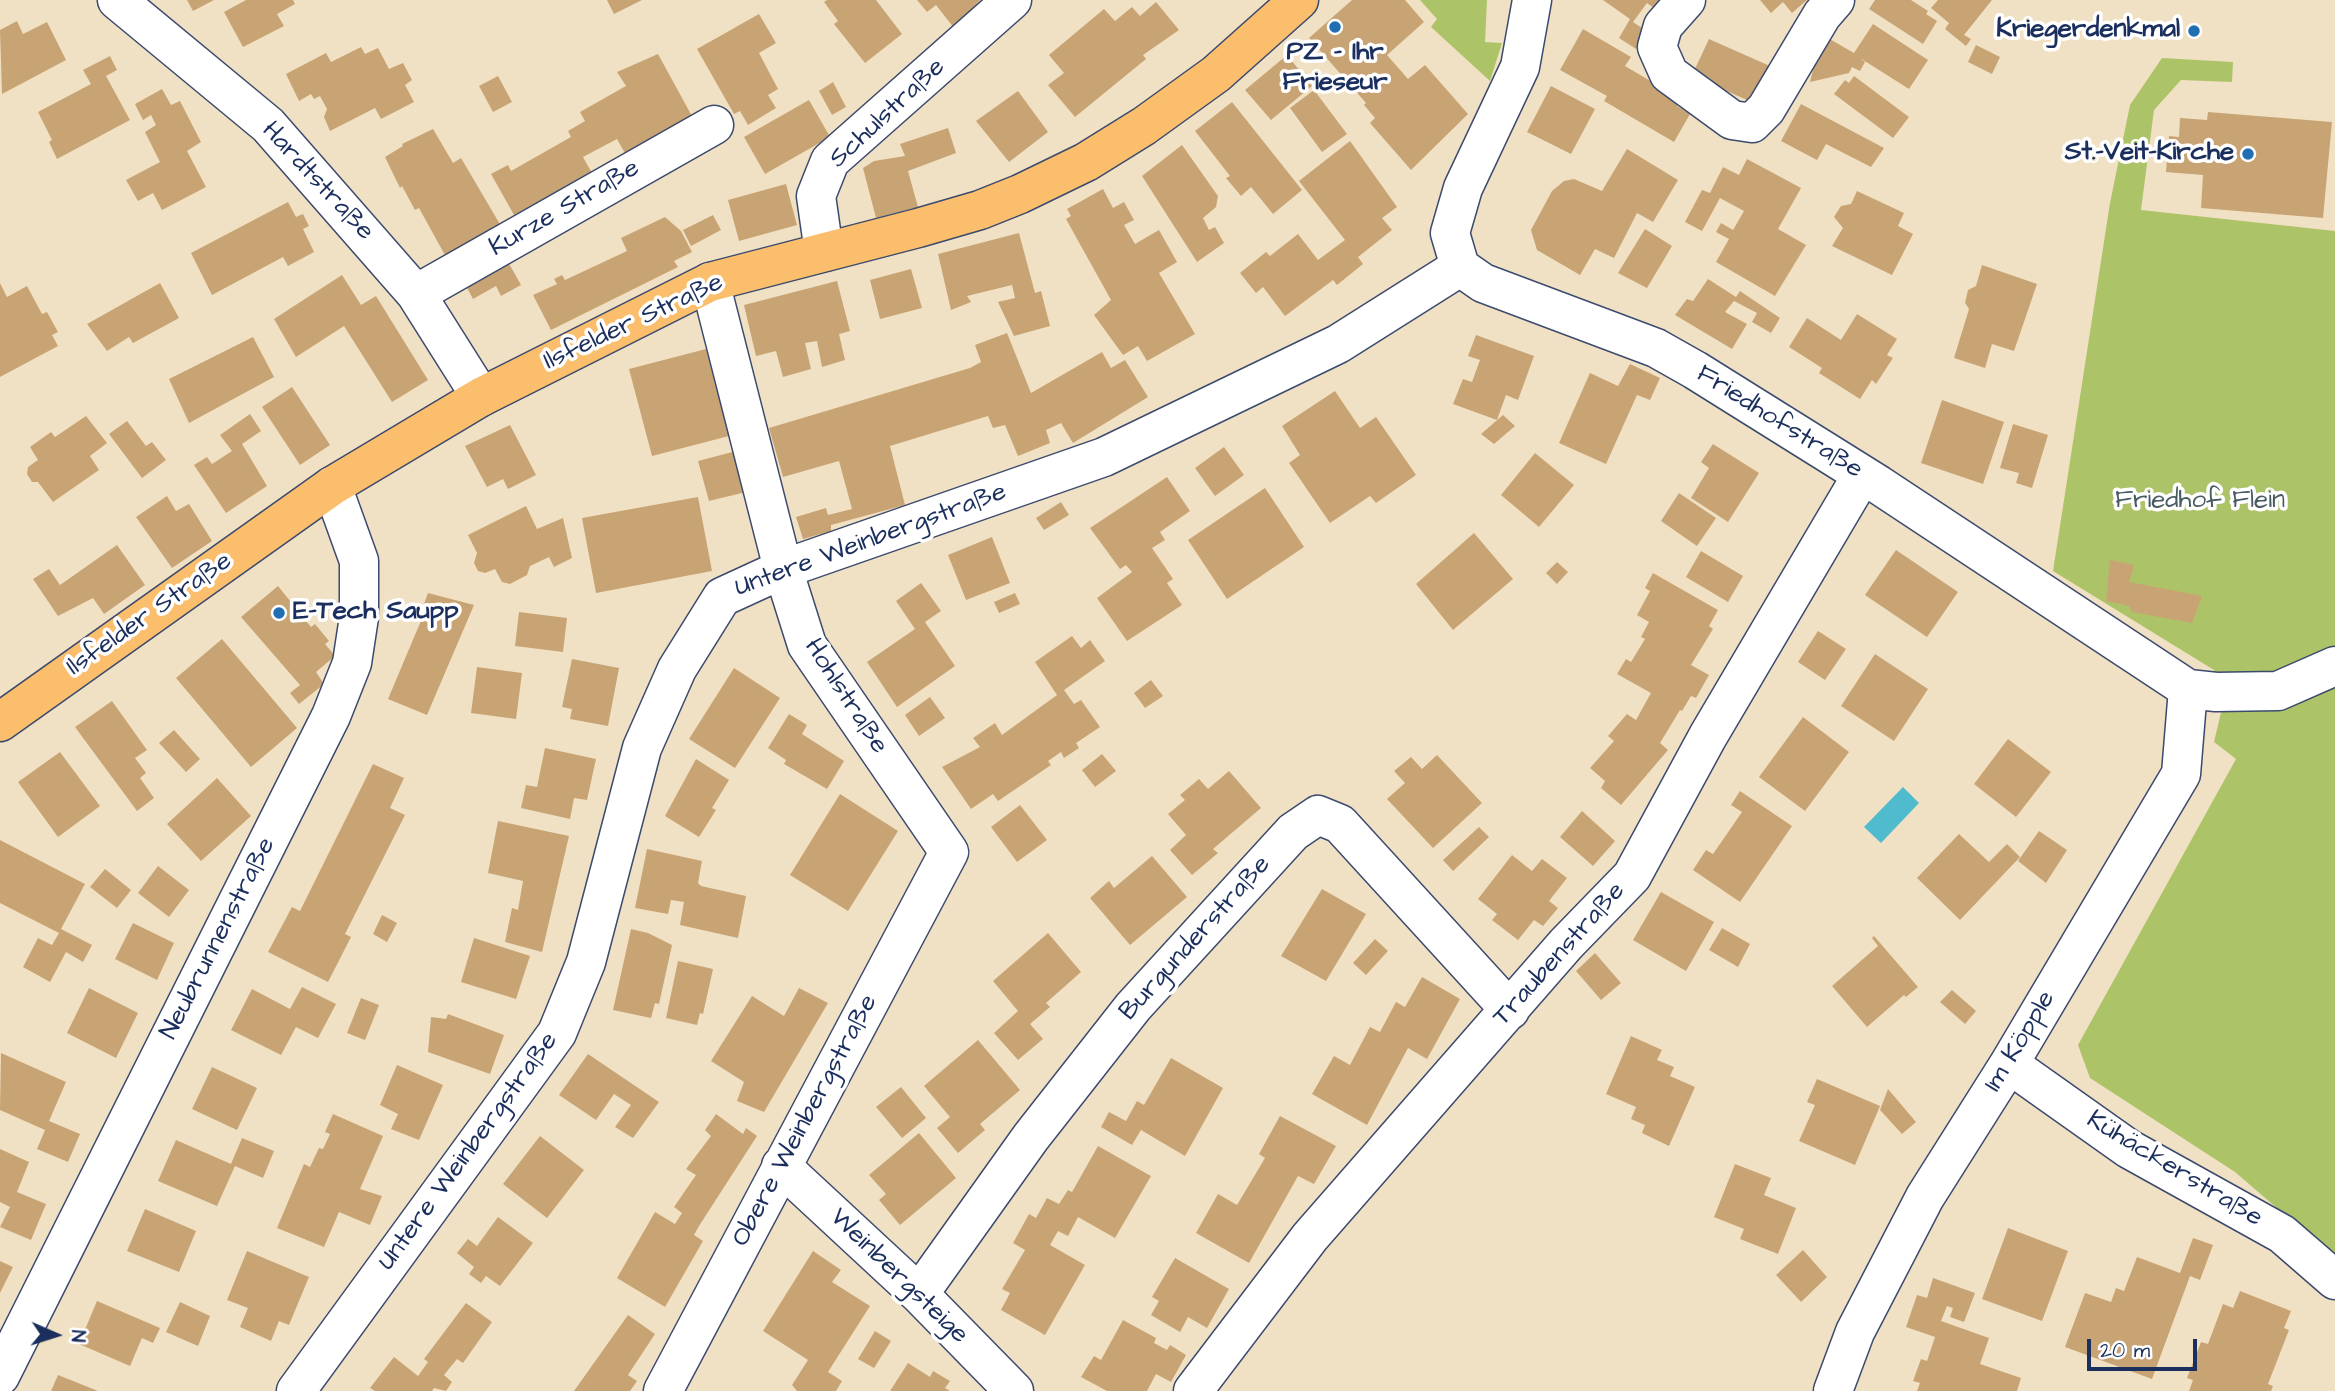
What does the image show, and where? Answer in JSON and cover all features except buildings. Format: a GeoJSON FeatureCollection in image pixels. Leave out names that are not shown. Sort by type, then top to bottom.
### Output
{"type":"FeatureCollection","features":[{"type":"Feature","properties":{"kind":"main road","name":"Ilsfelder Straße"},"geometry":{"type":"LineString","coordinates":[[0,722],[332,486],[481,397],[710,282],[981,210],[1086,162],[1144,126],[1216,74],[1299,0]]}},
{"type":"Feature","properties":{"kind":"street","name":"Hardtstraße"},"geometry":{"type":"LineString","coordinates":[[117,0],[268,125],[416,294],[481,397]]}},
{"type":"Feature","properties":{"kind":"street","name":"Schulstraße"},"geometry":{"type":"LineString","coordinates":[[824,252],[816,197],[830,161],[1012,0]]}},
{"type":"Feature","properties":{"kind":"street"},"geometry":{"type":"LineString","coordinates":[[1460,267],[1450,233],[1463,188],[1520,67],[1532,0]]}},
{"type":"Feature","properties":{"kind":"street"},"geometry":{"type":"LineString","coordinates":[[1686,0],[1663,26],[1657,47],[1669,74],[1732,120],[1752,122],[1766,109],[1822,15],[1835,0]]}},
{"type":"Feature","properties":{"kind":"street","name":"Kurze Straße"},"geometry":{"type":"LineString","coordinates":[[416,294],[713,125]]}},
{"type":"Feature","properties":{"kind":"street","name":"Friedhofstraße"},"geometry":{"type":"LineString","coordinates":[[1460,267],[1483,283],[1656,348],[1695,370],[1862,475],[2188,688],[2216,692],[2278,691],[2335,666]]}},
{"type":"Feature","properties":{"kind":"street","name":"Untere Weinbergstraße"},"geometry":{"type":"LineString","coordinates":[[296,1391],[557,1033],[586,962],[642,748],[677,669],[722,597],[783,569],[1104,457],[1338,344],[1460,267]]}},
{"type":"Feature","properties":{"kind":"street","name":"Hohlstraße"},"geometry":{"type":"LineString","coordinates":[[710,282],[783,569],[807,645],[949,852]]}},
{"type":"Feature","properties":{"kind":"street","name":"Traubenstraße"},"geometry":{"type":"LineString","coordinates":[[1193,1391],[1310,1237],[1566,944],[1632,876],[1708,736],[1862,475]]}},
{"type":"Feature","properties":{"kind":"street","name":"Neubrunnenstraße"},"geometry":{"type":"LineString","coordinates":[[0,1376],[331,716],[352,663],[359,617],[359,561],[332,486]]}},
{"type":"Feature","properties":{"kind":"street","name":"Im Köpple"},"geometry":{"type":"LineString","coordinates":[[1833,1391],[1855,1332],[1925,1197],[2009,1064],[2181,774],[2188,688]]}},
{"type":"Feature","properties":{"kind":"street","name":"Burgunderstraße"},"geometry":{"type":"LineString","coordinates":[[919,1294],[1031,1137],[1133,1007],[1293,832],[1318,815],[1340,824],[1510,1010]]}},
{"type":"Feature","properties":{"kind":"street","name":"Obere Weinbergstraße"},"geometry":{"type":"LineString","coordinates":[[663,1391],[949,852]]}},
{"type":"Feature","properties":{"kind":"street","name":"Kühäckerstraße"},"geometry":{"type":"LineString","coordinates":[[2009,1064],[2129,1149],[2282,1234],[2335,1280]]}},
{"type":"Feature","properties":{"kind":"street","name":"Weinbergsteige"},"geometry":{"type":"LineString","coordinates":[[781,1166],[919,1294],[1014,1391]]}},
{"type":"Feature","properties":{"kind":"green space"},"geometry":{"type":"Polygon","coordinates":[[[1420,0],[1487,0],[1485,42],[1502,43],[1490,81],[1431,27],[1437,19],[1420,0]]]}},
{"type":"Feature","properties":{"kind":"green space","name":"Friedhof Flein"},"geometry":{"type":"Polygon","coordinates":[[[2162,58],[2233,62],[2232,82],[2181,80],[2154,110],[2141,210],[2335,231],[2335,1258],[2235,1172],[2090,1078],[2078,1045],[2236,759],[2214,742],[2223,704],[2214,670],[2053,571],[2110,203],[2130,105],[2162,58]]]}},
{"type":"Feature","properties":{"kind":"water"},"geometry":{"type":"Polygon","coordinates":[[[1903,787],[1919,803],[1881,843],[1864,827],[1903,787]]]}},
{"type":"Feature","properties":{"kind":"place","name":"PZ - Ihr Frieseur"},"geometry":{"type":"Point","coordinates":[1335,27]}},
{"type":"Feature","properties":{"kind":"place","name":"Kriegerdenkmal"},"geometry":{"type":"Point","coordinates":[2194,31]}},
{"type":"Feature","properties":{"kind":"place","name":"St.-Veit-Kirche"},"geometry":{"type":"Point","coordinates":[2248,154]}},
{"type":"Feature","properties":{"kind":"place","name":"E-Tech Saupp"},"geometry":{"type":"Point","coordinates":[279,613]}}]}
